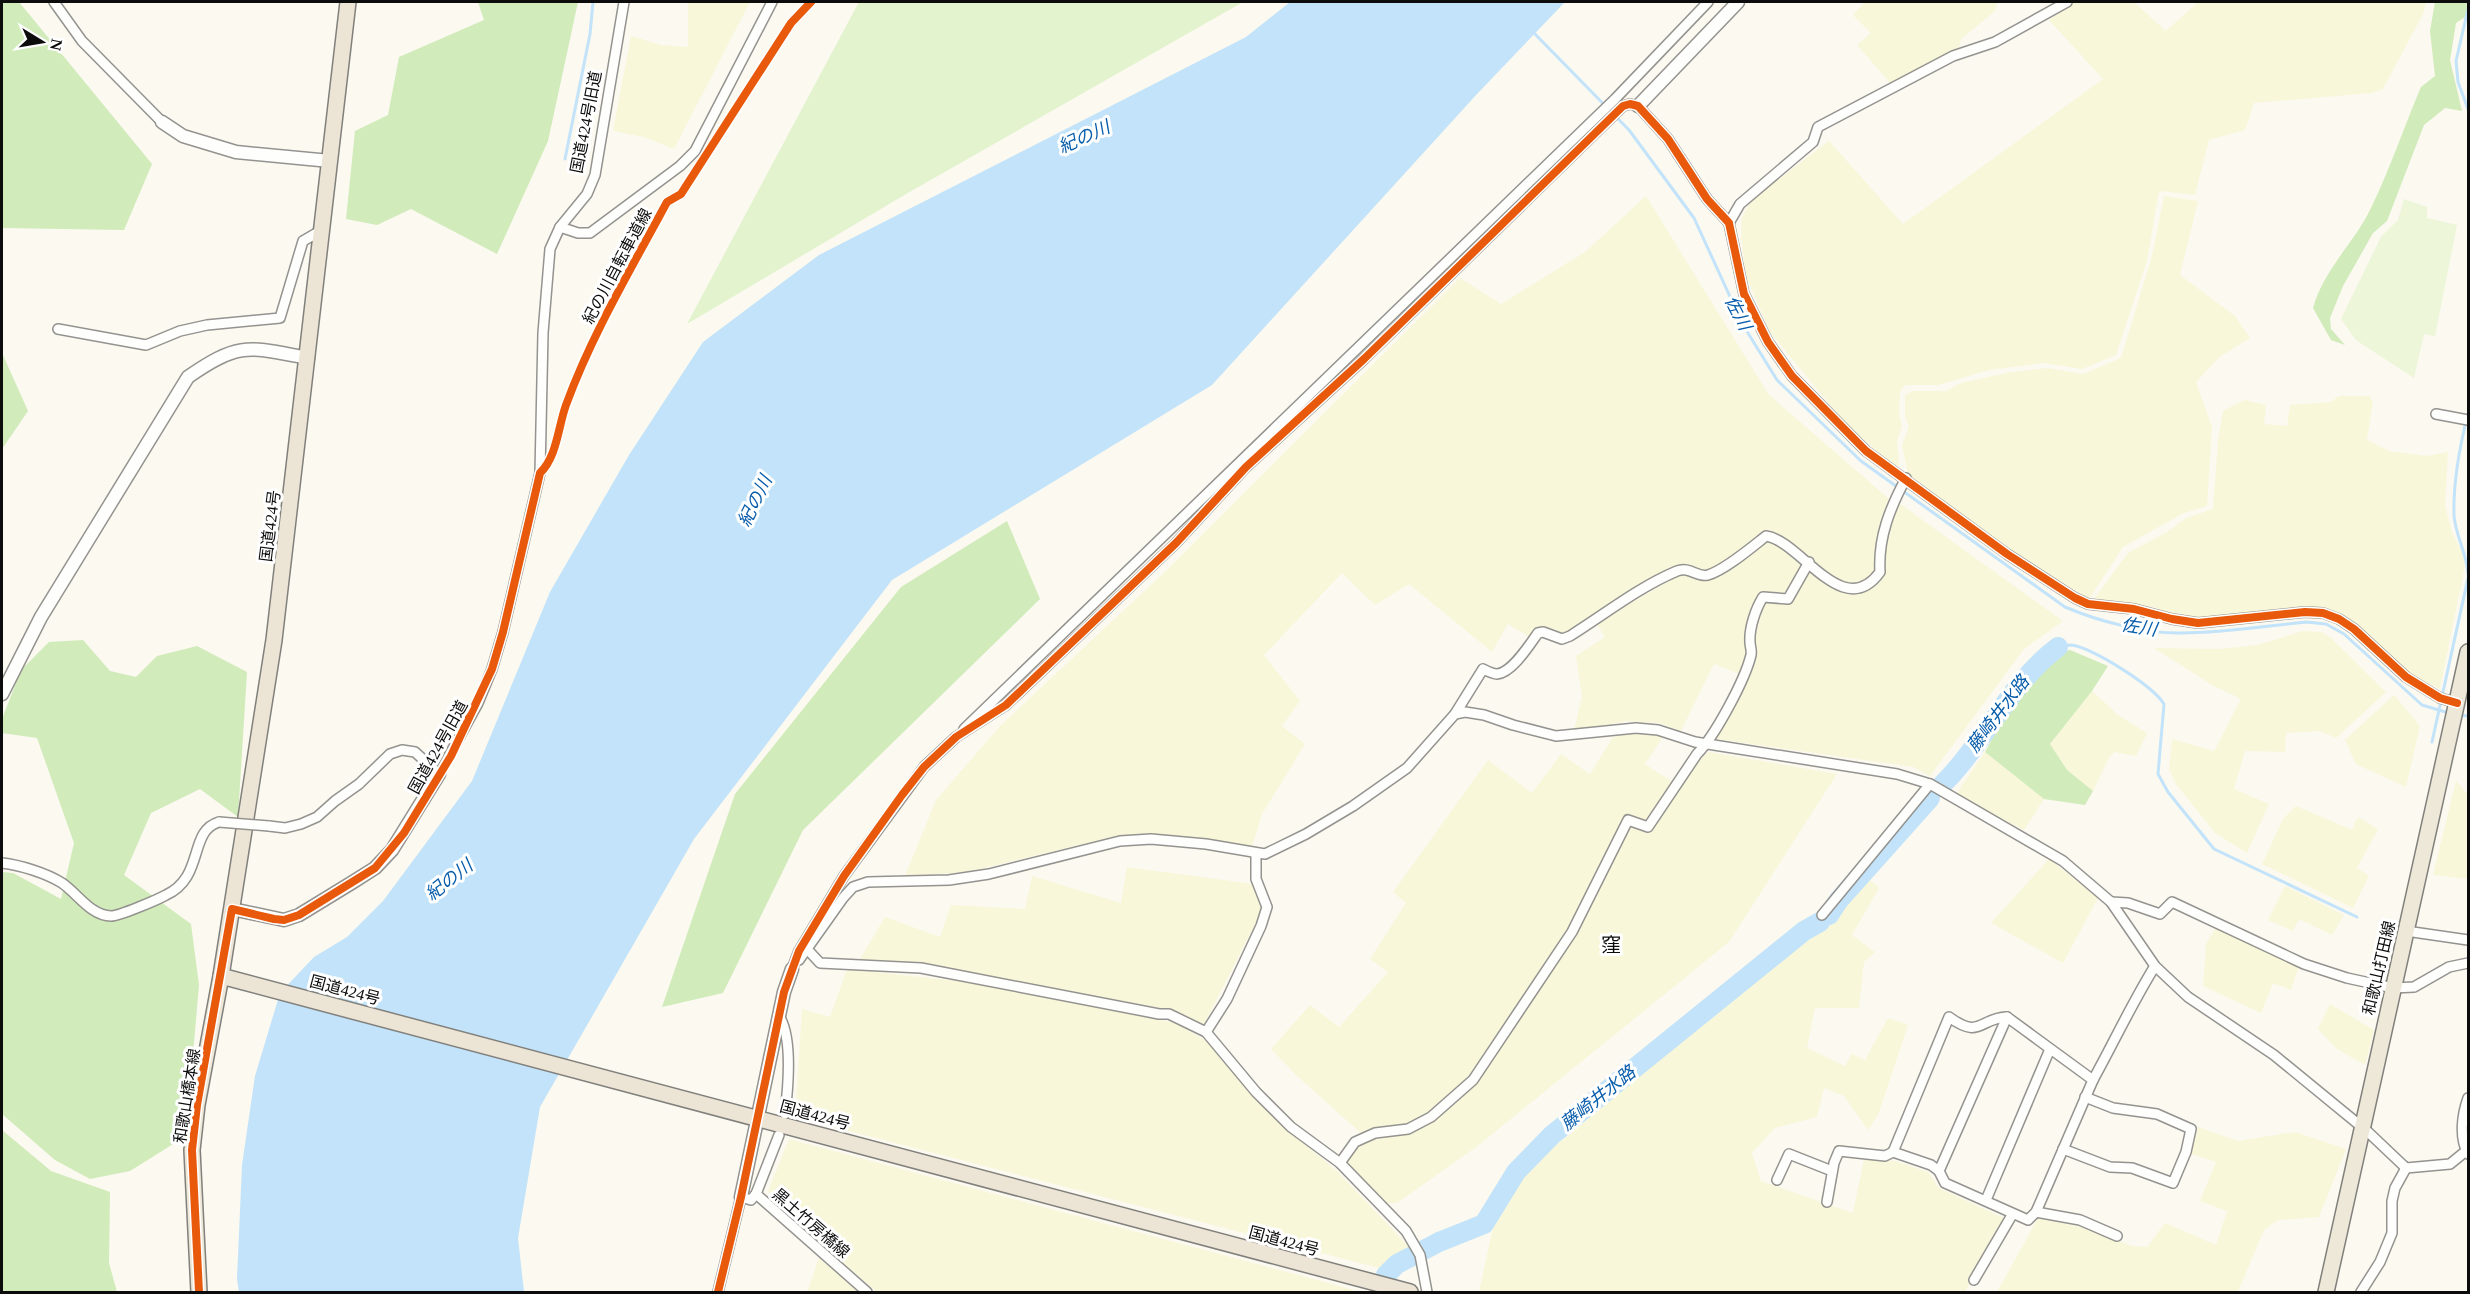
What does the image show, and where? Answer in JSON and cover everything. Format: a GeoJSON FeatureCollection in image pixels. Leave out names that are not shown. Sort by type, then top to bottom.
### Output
{"type":"FeatureCollection","features":[{"type":"Feature","properties":{"kind":"highway","name":"国道424号"},"geometry":{"type":"LineString","coordinates":[[348,2],[274,640],[221,975],[1410,1293]]}},
{"type":"Feature","properties":{"kind":"main road","name":"和歌山打田線"},"geometry":{"type":"LineString","coordinates":[[2326,1293],[2392,988],[2469,652]]}},
{"type":"Feature","properties":{"kind":"main road","name":"和歌山橋本線"},"geometry":{"type":"LineString","coordinates":[[199,1293],[192,1150],[197,1105],[221,975]]}},
{"type":"Feature","properties":{"kind":"street"},"geometry":{"type":"LineString","coordinates":[[54,2],[82,41],[162,122],[183,136],[236,152],[330,161]]}},
{"type":"Feature","properties":{"kind":"street","name":"国道424号旧道"},"geometry":{"type":"LineString","coordinates":[[232,909],[284,920],[299,915],[375,868],[392,850],[440,774],[478,704],[504,632],[540,473],[543,333],[550,249],[560,227],[587,194],[595,175],[624,2]]}},
{"type":"Feature","properties":{"kind":"street"},"geometry":{"type":"LineString","coordinates":[[560,227],[590,233],[680,166],[695,151],[772,2]]}},
{"type":"Feature","properties":{"kind":"street"},"geometry":{"type":"LineString","coordinates":[[718,1293],[741,1197],[784,992],[799,951],[844,876],[924,767],[1600,114],[1708,2]]}},
{"type":"Feature","properties":{"kind":"street"},"geometry":{"type":"LineString","coordinates":[[1638,106],[1738,2]]}},
{"type":"Feature","properties":{"kind":"street"},"geometry":{"type":"LineString","coordinates":[[1729,224],[1740,204],[1814,142],[1818,127],[1953,56],[1995,42],[2067,2]]}},
{"type":"Feature","properties":{"kind":"street"},"geometry":{"type":"LineString","coordinates":[[956,737],[1006,705],[1176,543],[1246,467],[1380,343],[1623,106],[1630,104],[1638,106],[1668,139],[1707,199],[1729,224],[1744,294],[1774,350],[1792,376],[1866,451],[1905,480],[2007,554],[2088,604],[2142,610],[2172,619],[2198,622],[2305,612],[2323,613],[2339,619],[2354,629],[2406,677],[2457,707]]}},
{"type":"Feature","properties":{"kind":"street"},"geometry":{"type":"LineString","coordinates":[[58,328],[146,345],[207,325],[280,318],[303,241],[322,230]]}},
{"type":"Feature","properties":{"kind":"street"},"geometry":{"type":"LineString","coordinates":[[2,694],[41,617],[188,377],[216,357],[240,349],[259,348],[308,358]]}},
{"type":"Feature","properties":{"kind":"street"},"geometry":{"type":"LineString","coordinates":[[2436,414],[2469,420]]}},
{"type":"Feature","properties":{"kind":"street"},"geometry":{"type":"LineString","coordinates":[[792,969],[853,886],[868,882],[949,880],[1120,841],[1150,839],[1206,844],[1264,854],[1306,834],[1353,806],[1407,768],[1455,714],[1483,669],[1497,674],[1506,670],[1538,633],[1544,632],[1562,639],[1570,636],[1640,589],[1680,569],[1690,569],[1707,575],[1743,555],[1766,536],[1774,537],[1836,585],[1857,587],[1876,577],[1880,572],[1879,548],[1896,496],[1905,480]]}},
{"type":"Feature","properties":{"kind":"street"},"geometry":{"type":"LineString","coordinates":[[1340,1163],[1354,1142],[1375,1133],[1408,1129],[1431,1117],[1473,1080],[1572,932],[1628,820],[1648,826],[1697,754],[1708,744],[1744,674],[1752,652],[1751,632],[1759,602],[1763,597],[1788,599],[1792,596],[1809,562]]}},
{"type":"Feature","properties":{"kind":"street"},"geometry":{"type":"LineString","coordinates":[[1455,714],[1464,712],[1484,715],[1556,736],[1636,728],[1658,730],[1695,742],[1759,754],[1897,774],[1930,784],[2063,861],[2111,902],[2155,966],[2188,997],[2274,1055],[2406,1168],[2450,1164],[2467,1152],[2462,1132],[2464,1109],[2469,1098]]}},
{"type":"Feature","properties":{"kind":"street"},"geometry":{"type":"LineString","coordinates":[[2,863],[15,865],[61,882],[97,912],[111,916],[178,889],[193,866],[203,831],[210,824],[219,822],[285,828],[301,825],[317,817],[359,784],[390,754],[402,750],[415,752],[440,774]]}},
{"type":"Feature","properties":{"kind":"street"},"geometry":{"type":"LineString","coordinates":[[1822,915],[1930,784]]}},
{"type":"Feature","properties":{"kind":"street"},"geometry":{"type":"LineString","coordinates":[[1206,1032],[1227,999],[1261,926],[1267,907],[1256,879],[1256,854]]}},
{"type":"Feature","properties":{"kind":"street"},"geometry":{"type":"LineString","coordinates":[[2111,902],[2128,903],[2160,915],[2172,902],[2304,964],[2347,978],[2392,988],[2414,987],[2449,967],[2469,963]]}},
{"type":"Feature","properties":{"kind":"street"},"geometry":{"type":"LineString","coordinates":[[2406,931],[2469,940]]}},
{"type":"Feature","properties":{"kind":"street"},"geometry":{"type":"LineString","coordinates":[[807,949],[820,963],[921,968],[1159,1014],[1169,1014],[1206,1032],[1256,1092],[1291,1127],[1340,1163],[1406,1231],[1419,1252],[1427,1293]]}},
{"type":"Feature","properties":{"kind":"street"},"geometry":{"type":"LineString","coordinates":[[1893,1152],[1931,1165],[1939,1171],[1945,1183],[1986,1200],[2012,1215],[2028,1220],[2036,1212],[2093,1080],[2133,1001],[2155,966]]}},
{"type":"Feature","properties":{"kind":"street"},"geometry":{"type":"LineString","coordinates":[[779,1016],[783,1022],[788,1054],[785,1114]]}},
{"type":"Feature","properties":{"kind":"street"},"geometry":{"type":"LineString","coordinates":[[1827,1202],[1832,1171],[1839,1151],[1885,1156],[1893,1152],[1949,1017],[1966,1026],[1980,1028],[2007,1017],[2093,1080]]}},
{"type":"Feature","properties":{"kind":"street"},"geometry":{"type":"LineString","coordinates":[[1939,1171],[2007,1017]]}},
{"type":"Feature","properties":{"kind":"street"},"geometry":{"type":"LineString","coordinates":[[1986,1200],[2050,1049]]}},
{"type":"Feature","properties":{"kind":"street"},"geometry":{"type":"LineString","coordinates":[[2064,1149],[2110,1167],[2132,1168],[2173,1183],[2182,1162],[2191,1129],[2157,1114],[2114,1108],[2085,1097]]}},
{"type":"Feature","properties":{"kind":"street","name":"黒土竹房橋線"},"geometry":{"type":"LineString","coordinates":[[779,1135],[756,1194],[867,1293]]}},
{"type":"Feature","properties":{"kind":"street"},"geometry":{"type":"LineString","coordinates":[[1777,1180],[1789,1154],[1832,1171]]}},
{"type":"Feature","properties":{"kind":"street"},"geometry":{"type":"LineString","coordinates":[[2361,1293],[2380,1262],[2392,1233],[2392,1201],[2395,1188],[2406,1168]]}},
{"type":"Feature","properties":{"kind":"street"},"geometry":{"type":"LineString","coordinates":[[741,1197],[751,1200],[756,1194]]}},
{"type":"Feature","properties":{"kind":"street"},"geometry":{"type":"LineString","coordinates":[[2036,1212],[2080,1220],[2117,1236]]}},
{"type":"Feature","properties":{"kind":"street"},"geometry":{"type":"LineString","coordinates":[[1974,1280],[2012,1215]]}},
{"type":"Feature","properties":{"kind":"shaded area"},"geometry":{"type":"Polygon","coordinates":[[[688,2],[750,2],[674,149],[644,137],[613,131],[631,36],[661,45],[688,47],[688,2]]]}},
{"type":"Feature","properties":{"kind":"shaded area"},"geometry":{"type":"Polygon","coordinates":[[[1865,2],[1995,2],[1997,5],[1995,11],[1961,39],[1959,48],[1892,85],[1857,45],[1871,33],[1853,15],[1865,2]]]}},
{"type":"Feature","properties":{"kind":"shaded area"},"geometry":{"type":"Polygon","coordinates":[[[2074,2],[2134,2],[2166,31],[2198,2],[2426,2],[2423,14],[2383,89],[2372,93],[2254,103],[2245,130],[2209,140],[2195,195],[2159,191],[2147,261],[2116,355],[2082,369],[2043,363],[1989,370],[1938,385],[1905,385],[1900,392],[1899,413],[1902,426],[1897,441],[1899,464],[1896,468],[1845,423],[1770,332],[1746,276],[1741,237],[1742,217],[1758,195],[1829,141],[1903,224],[2103,79],[2049,20],[2074,2]]]}},
{"type":"Feature","properties":{"kind":"shaded area"},"geometry":{"type":"Polygon","coordinates":[[[1646,196],[1769,395],[1889,499],[1877,548],[1877,570],[1870,578],[1860,583],[1849,584],[1835,581],[1768,529],[1739,553],[1710,570],[1703,572],[1692,566],[1678,565],[1630,592],[1564,636],[1530,637],[1508,624],[1492,652],[1409,584],[1375,605],[1342,573],[1264,655],[1300,701],[1282,726],[1305,744],[1262,814],[1252,847],[1207,839],[1121,835],[967,872],[905,876],[936,800],[1000,726],[1170,567],[1460,278],[1501,304],[1585,252],[1646,196]]]}},
{"type":"Feature","properties":{"kind":"shaded area"},"geometry":{"type":"Polygon","coordinates":[[[2164,196],[2198,201],[2180,275],[2235,316],[2250,338],[2221,356],[2196,382],[2212,427],[2207,506],[2184,513],[2123,547],[2089,599],[2009,550],[1908,474],[1902,445],[1909,427],[1905,416],[1905,395],[1913,391],[1946,391],[1961,383],[2006,373],[2047,368],[2083,374],[2121,358],[2152,256],[2164,196]]]}},
{"type":"Feature","properties":{"kind":"shaded area"},"geometry":{"type":"Polygon","coordinates":[[[2339,396],[2369,396],[2373,402],[2367,440],[2389,451],[2427,456],[2448,452],[2445,505],[2452,532],[2462,552],[2465,565],[2440,689],[2408,674],[2361,630],[2341,615],[2320,608],[2200,619],[2176,616],[2153,607],[2094,599],[2128,553],[2167,532],[2186,518],[2213,509],[2218,441],[2223,411],[2245,400],[2266,405],[2264,424],[2287,426],[2290,405],[2331,402],[2339,396]]]}},
{"type":"Feature","properties":{"kind":"shaded area"},"geometry":{"type":"Polygon","coordinates":[[[1899,503],[2063,621],[2024,649],[1930,776],[1913,767],[1716,739],[1756,654],[1754,641],[1765,601],[1792,603],[1809,567],[1821,581],[1839,590],[1860,591],[1875,585],[1884,574],[1883,550],[1899,503]]]}},
{"type":"Feature","properties":{"kind":"shaded area"},"geometry":{"type":"Polygon","coordinates":[[[1766,539],[1805,562],[1785,596],[1763,594],[1740,674],[1714,664],[1681,731],[1659,723],[1626,721],[1574,731],[1582,696],[1576,656],[1605,637],[1596,623],[1681,574],[1693,579],[1709,578],[1766,539]]]}},
{"type":"Feature","properties":{"kind":"shaded area"},"geometry":{"type":"Polygon","coordinates":[[[2303,631],[2321,632],[2330,637],[2386,692],[2336,738],[2320,731],[2286,733],[2285,752],[2245,751],[2234,789],[2269,804],[2247,853],[2215,833],[2176,784],[2169,769],[2172,739],[2214,751],[2241,699],[2212,685],[2154,648],[2220,649],[2258,645],[2303,631]]]}},
{"type":"Feature","properties":{"kind":"shaded area"},"geometry":{"type":"Polygon","coordinates":[[[2092,691],[2118,715],[2147,733],[2136,756],[2115,752],[2110,756],[2093,791],[2067,770],[2050,744],[2092,691]]]}},
{"type":"Feature","properties":{"kind":"shaded area"},"geometry":{"type":"Polygon","coordinates":[[[2394,695],[2420,726],[2406,787],[2356,764],[2345,740],[2394,695]]]}},
{"type":"Feature","properties":{"kind":"shaded area"},"geometry":{"type":"Polygon","coordinates":[[[1630,733],[1645,733],[1663,737],[1645,764],[1674,783],[1647,823],[1627,816],[1569,930],[1475,1073],[1429,1114],[1414,1122],[1363,1135],[1297,1076],[1271,1049],[1310,1005],[1339,1027],[1388,972],[1370,959],[1406,903],[1393,892],[1488,760],[1532,793],[1561,754],[1590,774],[1613,737],[1630,733]]]}},
{"type":"Feature","properties":{"kind":"shaded area"},"geometry":{"type":"Polygon","coordinates":[[[1709,752],[1837,774],[1729,942],[1475,1148],[1397,1203],[1385,1203],[1346,1162],[1356,1147],[1374,1136],[1408,1132],[1476,1082],[1574,934],[1629,824],[1650,830],[1697,760],[1709,752]]]}},
{"type":"Feature","properties":{"kind":"shaded area"},"geometry":{"type":"Polygon","coordinates":[[[1985,752],[2044,799],[2024,830],[1956,794],[1985,752]]]}},
{"type":"Feature","properties":{"kind":"shaded area"},"geometry":{"type":"Polygon","coordinates":[[[2456,781],[2468,795],[2468,879],[2433,875],[2456,781]]]}},
{"type":"Feature","properties":{"kind":"shaded area"},"geometry":{"type":"Polygon","coordinates":[[[2296,806],[2352,830],[2358,817],[2378,829],[2357,868],[2369,876],[2353,908],[2262,864],[2283,819],[2296,806]]]}},
{"type":"Feature","properties":{"kind":"shaded area"},"geometry":{"type":"Polygon","coordinates":[[[2049,859],[2098,898],[2063,963],[1991,923],[2049,859]]]}},
{"type":"Feature","properties":{"kind":"shaded area"},"geometry":{"type":"Polygon","coordinates":[[[1127,867],[1253,884],[1263,909],[1204,1024],[1167,1009],[924,966],[860,959],[885,917],[940,937],[951,905],[1025,909],[1032,876],[1121,903],[1127,867]]]}},
{"type":"Feature","properties":{"kind":"shaded area"},"geometry":{"type":"Polygon","coordinates":[[[1866,877],[1879,888],[1852,935],[1875,952],[1864,962],[1859,1008],[1815,1008],[1807,1048],[1845,1066],[1852,1054],[1865,1060],[1888,1018],[1908,1025],[1878,1115],[1868,1130],[1844,1096],[1824,1088],[1817,1117],[1775,1128],[1752,1153],[1761,1181],[1853,1213],[1864,1159],[1895,1161],[1928,1172],[1939,1188],[2004,1218],[1965,1292],[1479,1292],[1493,1227],[1520,1175],[1809,936],[1827,925],[1866,877]]]}},
{"type":"Feature","properties":{"kind":"shaded area"},"geometry":{"type":"Polygon","coordinates":[[[2285,886],[2344,915],[2332,935],[2299,919],[2293,931],[2268,920],[2285,886]]]}},
{"type":"Feature","properties":{"kind":"shaded area"},"geometry":{"type":"Polygon","coordinates":[[[2217,926],[2299,966],[2291,990],[2273,983],[2261,1013],[2203,986],[2206,944],[2217,926]]]}},
{"type":"Feature","properties":{"kind":"shaded area"},"geometry":{"type":"Polygon","coordinates":[[[847,969],[976,983],[1175,1023],[1206,1041],[1290,1132],[1337,1171],[1411,1249],[1379,1268],[795,1117],[802,1009],[830,1017],[847,969]]]}},
{"type":"Feature","properties":{"kind":"shaded area"},"geometry":{"type":"Polygon","coordinates":[[[2330,1004],[2374,1030],[2365,1065],[2337,1049],[2318,1029],[2330,1004]]]}},
{"type":"Feature","properties":{"kind":"shaded area"},"geometry":{"type":"Polygon","coordinates":[[[2198,1127],[2238,1141],[2295,1132],[2346,1149],[2319,1217],[2278,1220],[2264,1230],[2238,1292],[1997,1292],[2038,1218],[2080,1227],[2132,1246],[2147,1247],[2165,1223],[2216,1245],[2227,1211],[2200,1201],[2216,1162],[2191,1154],[2198,1127]]]}},
{"type":"Feature","properties":{"kind":"shaded area"},"geometry":{"type":"Polygon","coordinates":[[[789,1139],[1354,1290],[1352,1292],[877,1292],[815,1238],[768,1191],[789,1139]]]}},
{"type":"Feature","properties":{"kind":"shaded area"},"geometry":{"type":"Polygon","coordinates":[[[819,1258],[858,1292],[807,1292],[819,1258]]]}},
{"type":"Feature","properties":{"kind":"green space"},"geometry":{"type":"Polygon","coordinates":[[[2,2],[19,2],[152,164],[124,230],[2,228],[2,2]]]}},
{"type":"Feature","properties":{"kind":"green space"},"geometry":{"type":"Polygon","coordinates":[[[478,2],[578,2],[548,141],[497,254],[411,209],[377,225],[346,219],[355,131],[388,115],[399,57],[484,20],[478,2]]]}},
{"type":"Feature","properties":{"kind":"green space"},"geometry":{"type":"Polygon","coordinates":[[[859,2],[1243,2],[906,194],[687,324],[859,2]]]}},
{"type":"Feature","properties":{"kind":"green space"},"geometry":{"type":"Polygon","coordinates":[[[2435,2],[2468,2],[2468,15],[2456,23],[2450,60],[2462,111],[2445,108],[2424,125],[2387,221],[2373,233],[2343,286],[2330,318],[2331,329],[2345,345],[2331,340],[2313,308],[2324,281],[2371,208],[2421,87],[2435,76],[2430,31],[2435,2]]]}},
{"type":"Feature","properties":{"kind":"green space"},"geometry":{"type":"Polygon","coordinates":[[[2404,199],[2427,207],[2427,218],[2457,225],[2435,336],[2424,334],[2414,378],[2356,340],[2341,319],[2381,237],[2398,220],[2404,199]]]}},
{"type":"Feature","properties":{"kind":"green space"},"geometry":{"type":"Polygon","coordinates":[[[2,353],[28,411],[2,449],[2,353]]]}},
{"type":"Feature","properties":{"kind":"green space"},"geometry":{"type":"Polygon","coordinates":[[[1007,521],[1040,599],[803,830],[723,993],[662,1007],[735,794],[901,587],[1007,521]]]}},
{"type":"Feature","properties":{"kind":"green space"},"geometry":{"type":"Polygon","coordinates":[[[83,640],[110,671],[136,677],[157,656],[197,646],[247,672],[238,817],[200,789],[151,813],[124,875],[191,924],[199,985],[193,1054],[178,1141],[130,1171],[90,1179],[55,1160],[2,1114],[2,872],[13,873],[61,899],[74,843],[37,738],[2,733],[2,719],[21,670],[49,642],[83,640]]]}},
{"type":"Feature","properties":{"kind":"green space"},"geometry":{"type":"Polygon","coordinates":[[[2070,650],[2108,666],[2092,691],[2050,744],[2067,770],[2093,791],[2085,805],[2044,799],[1985,752],[2013,701],[2055,654],[2070,650]]]}},
{"type":"Feature","properties":{"kind":"green space"},"geometry":{"type":"Polygon","coordinates":[[[2,1130],[51,1171],[110,1192],[109,1263],[117,1292],[2,1292],[2,1130]]]}},
{"type":"Feature","properties":{"kind":"water","name":"紀の川"},"geometry":{"type":"Polygon","coordinates":[[[1290,2],[1565,2],[1477,94],[1212,385],[892,580],[694,839],[540,1107],[518,1238],[524,1292],[239,1292],[237,1279],[242,1165],[255,1076],[280,993],[314,957],[347,937],[383,901],[472,781],[550,592],[629,455],[703,342],[819,255],[1246,37],[1290,2]]]}},
{"type":"Feature","properties":{"kind":"waterway"},"geometry":{"type":"LineString","coordinates":[[565,159],[590,34],[593,2]]}},
{"type":"Feature","properties":{"kind":"waterway"},"geometry":{"type":"LineString","coordinates":[[2468,9],[2456,61],[2458,82],[2468,109]]}},
{"type":"Feature","properties":{"kind":"waterway","name":"佐川"},"geometry":{"type":"LineString","coordinates":[[1532,31],[1629,130],[1694,218],[1743,325],[1777,380],[1861,461],[2065,607],[2122,626],[2168,633],[2213,632],[2306,622],[2326,624],[2344,634],[2422,705],[2449,713]]}},
{"type":"Feature","properties":{"kind":"waterway"},"geometry":{"type":"LineString","coordinates":[[2468,413],[2462,438],[2454,502],[2456,530],[2466,559],[2468,574]]}},
{"type":"Feature","properties":{"kind":"waterway"},"geometry":{"type":"LineString","coordinates":[[2432,742],[2468,578]]}},
{"type":"Feature","properties":{"kind":"waterway"},"geometry":{"type":"LineString","coordinates":[[2058,647],[2072,645],[2094,653],[2135,678],[2158,696],[2164,704],[2158,774],[2168,792],[2214,849],[2357,917]]}},
{"type":"Feature","properties":{"kind":"waterway","name":"藤崎井水路"},"geometry":{"type":"LineString","coordinates":[[1942,785],[2025,678],[2058,647]]}},
{"type":"Feature","properties":{"kind":"waterway","name":"佐川"},"geometry":{"type":"LineString","coordinates":[[2458,715],[2468,716]]}},
{"type":"Feature","properties":{"kind":"waterway","name":"藤崎井水路"},"geometry":{"type":"LineString","coordinates":[[1829,915],[1838,901],[1930,798]]}},
{"type":"Feature","properties":{"kind":"waterway","name":"藤崎井水路"},"geometry":{"type":"LineString","coordinates":[[1386,1275],[1397,1264],[1439,1242],[1484,1224],[1516,1172],[1552,1135],[1804,931],[1820,922]]}},
{"type":"Feature","properties":{"kind":"cycle path","name":"紀の川自転車道線"},"geometry":{"type":"LineString","coordinates":[[199,1292],[192,1150],[197,1105],[232,909],[284,920],[299,915],[375,868],[404,833],[451,756],[492,669],[503,632],[540,473],[554,450],[566,405],[600,327],[667,202],[681,194],[791,23],[811,2]]}},
{"type":"Feature","properties":{"kind":"cycle path"},"geometry":{"type":"LineString","coordinates":[[718,1292],[741,1197],[784,992],[799,951],[844,876],[902,795],[924,767],[956,737],[1006,705],[1176,543],[1246,467],[1364,359],[1623,106],[1630,104],[1638,106],[1668,139],[1707,199],[1729,223],[1744,294],[1768,342],[1792,376],[1866,451],[2007,554],[2088,604],[2134,609],[2198,623],[2305,612],[2323,613],[2339,619],[2354,629],[2406,677],[2440,698],[2457,703]]}},
{"type":"Feature","properties":{"kind":"district","name":"窪"},"geometry":{"type":"Point","coordinates":[1611,945]}}]}
